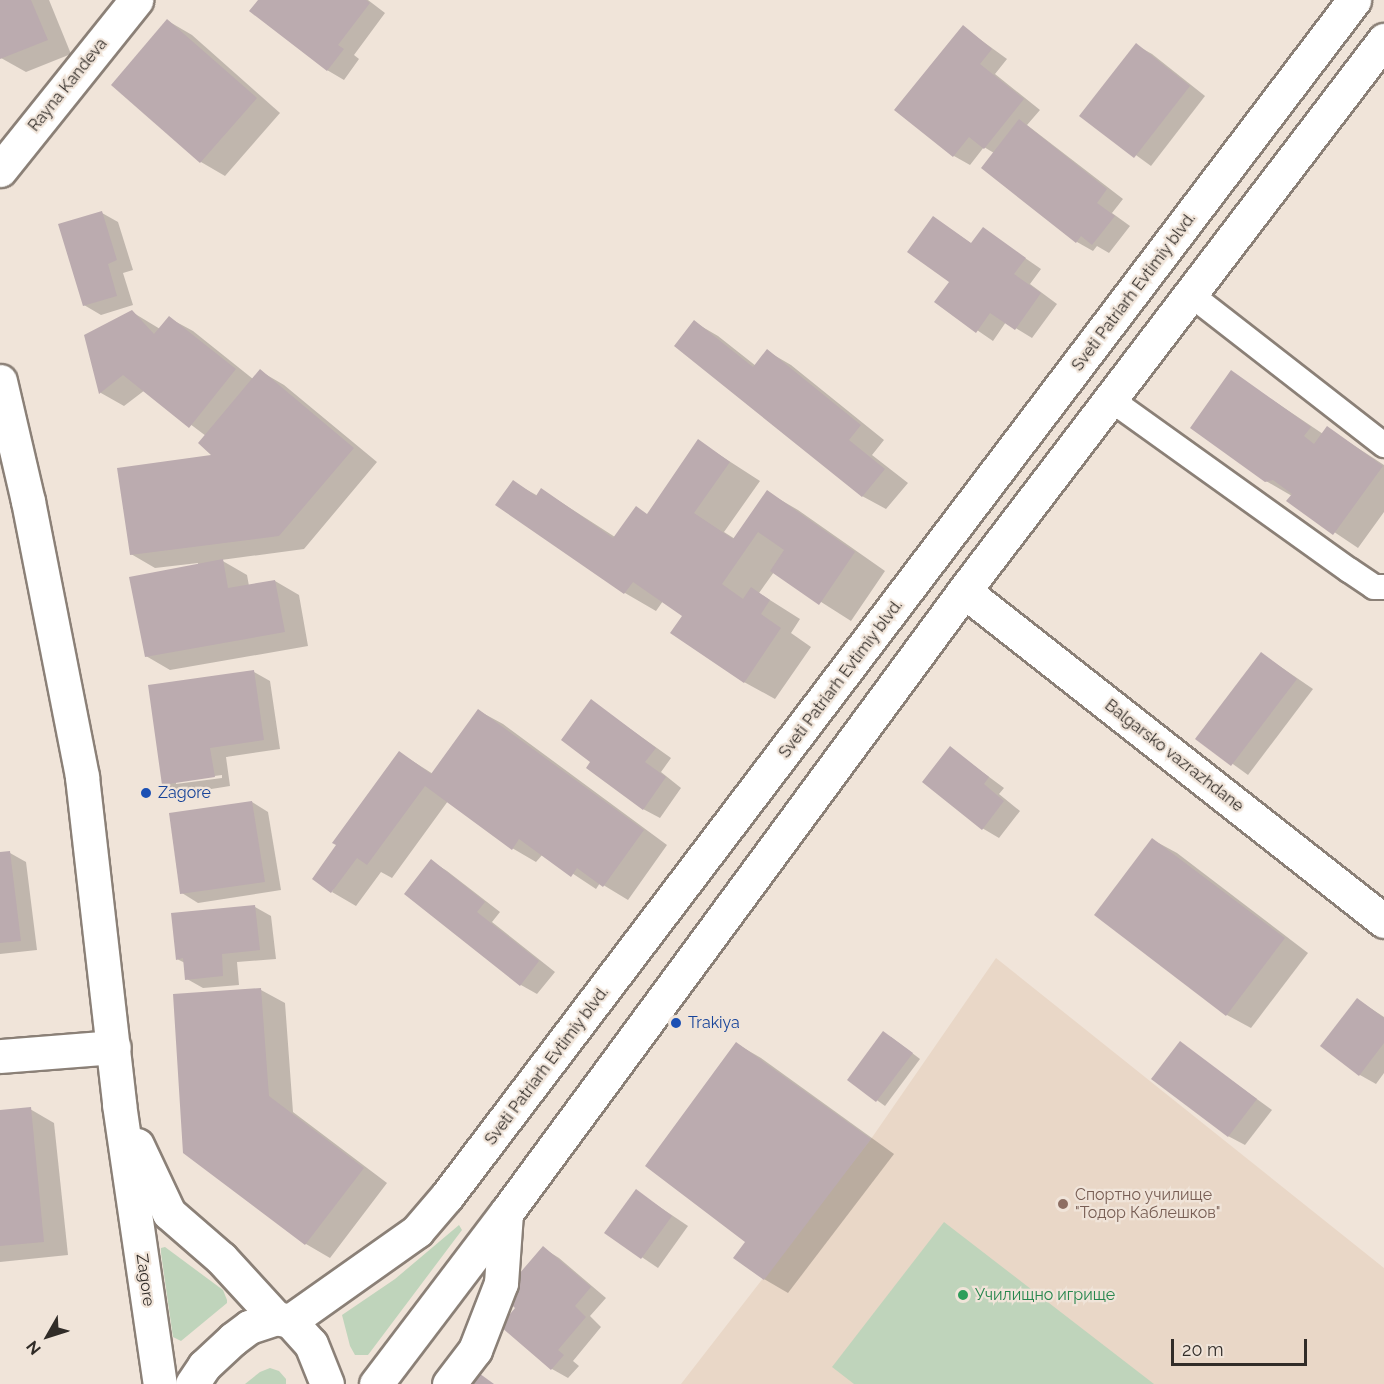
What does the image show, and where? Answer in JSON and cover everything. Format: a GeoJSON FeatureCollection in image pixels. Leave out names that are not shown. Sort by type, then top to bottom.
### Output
{"type":"FeatureCollection","features":[{"type":"Feature","properties":{"kind":"main road","name":"Rayna Kandeva"},"geometry":{"type":"LineString","coordinates":[[0,170],[136,0]]}},
{"type":"Feature","properties":{"kind":"main road","name":"Sveti Patriarh Evtimiy blvd."},"geometry":{"type":"LineString","coordinates":[[192,1384],[204,1366],[249,1327],[283,1320],[417,1231],[447,1196],[1354,0]]}},
{"type":"Feature","properties":{"kind":"main road"},"geometry":{"type":"LineString","coordinates":[[376,1384],[506,1213],[964,591],[1384,40]]}},
{"type":"Feature","properties":{"kind":"main road","name":"Zagore"},"geometry":{"type":"LineString","coordinates":[[0,381],[28,501],[82,777],[119,1104],[160,1384]]}},
{"type":"Feature","properties":{"kind":"main road","name":"Balgarsko vazrazhdane"},"geometry":{"type":"LineString","coordinates":[[964,591],[1384,921]]}},
{"type":"Feature","properties":{"kind":"main road"},"geometry":{"type":"LineString","coordinates":[[0,1056],[114,1047]]}},
{"type":"Feature","properties":{"kind":"main road","name":"Zagore"},"geometry":{"type":"LineString","coordinates":[[119,1104],[169,1213],[221,1258],[283,1320],[311,1344],[327,1384]]}},
{"type":"Feature","properties":{"kind":"main road"},"geometry":{"type":"LineString","coordinates":[[449,1384],[475,1350],[501,1283],[506,1213]]}},
{"type":"Feature","properties":{"kind":"lane"},"geometry":{"type":"LineString","coordinates":[[1190,294],[1384,445]]}},
{"type":"Feature","properties":{"kind":"lane"},"geometry":{"type":"LineString","coordinates":[[1110,399],[1349,570],[1374,587],[1384,587]]}},
{"type":"Feature","properties":{"kind":"shaded area","name":"Спортно училище \"Тодор Каблешков\""},"geometry":{"type":"Polygon","coordinates":[[[996,958],[1384,1268],[1384,1384],[681,1384],[871,1139],[996,958]]]}},
{"type":"Feature","properties":{"kind":"green space","name":"Училищно игрище"},"geometry":{"type":"Polygon","coordinates":[[[944,1222],[1154,1384],[854,1384],[832,1367],[944,1222]]]}},
{"type":"Feature","properties":{"kind":"green space"},"geometry":{"type":"Polygon","coordinates":[[[459,1225],[462,1230],[368,1355],[355,1355],[350,1346],[342,1315],[395,1279],[459,1225]]]}},
{"type":"Feature","properties":{"kind":"green space"},"geometry":{"type":"Polygon","coordinates":[[[165,1247],[223,1290],[227,1300],[227,1303],[181,1341],[173,1337],[161,1253],[161,1248],[165,1247]]]}},
{"type":"Feature","properties":{"kind":"green space"},"geometry":{"type":"Polygon","coordinates":[[[270,1368],[279,1371],[286,1379],[286,1384],[245,1384],[260,1372],[270,1368]]]}},
{"type":"Feature","properties":{"kind":"building"},"geometry":{"type":"Polygon","coordinates":[[[0,0],[31,0],[48,40],[0,59],[0,0]]]}},
{"type":"Feature","properties":{"kind":"building"},"geometry":{"type":"Polygon","coordinates":[[[258,0],[366,0],[370,3],[338,45],[344,49],[327,71],[249,11],[258,0]]]}},
{"type":"Feature","properties":{"kind":"building"},"geometry":{"type":"Polygon","coordinates":[[[167,19],[257,98],[200,163],[111,85],[167,19]]]}},
{"type":"Feature","properties":{"kind":"building"},"geometry":{"type":"Polygon","coordinates":[[[963,25],[992,49],[980,64],[1024,99],[984,149],[969,137],[953,157],[894,110],[963,25]]]}},
{"type":"Feature","properties":{"kind":"building"},"geometry":{"type":"Polygon","coordinates":[[[1136,43],[1190,86],[1134,158],[1079,116],[1136,43]]]}},
{"type":"Feature","properties":{"kind":"building"},"geometry":{"type":"Polygon","coordinates":[[[1019,119],[1107,189],[1097,203],[1115,216],[1092,245],[1081,236],[1076,243],[981,168],[1019,119]]]}},
{"type":"Feature","properties":{"kind":"building"},"geometry":{"type":"Polygon","coordinates":[[[102,211],[117,260],[108,264],[117,296],[83,306],[58,224],[102,211]]]}},
{"type":"Feature","properties":{"kind":"building"},"geometry":{"type":"Polygon","coordinates":[[[933,216],[971,243],[983,227],[1026,258],[1014,274],[1041,293],[1015,330],[990,313],[976,333],[934,302],[949,282],[907,252],[933,216]]]}},
{"type":"Feature","properties":{"kind":"building"},"geometry":{"type":"Polygon","coordinates":[[[132,310],[154,334],[169,316],[236,369],[189,428],[123,375],[99,394],[84,335],[132,310]]]}},
{"type":"Feature","properties":{"kind":"building"},"geometry":{"type":"Polygon","coordinates":[[[694,320],[753,367],[767,349],[861,425],[849,440],[885,469],[862,497],[674,346],[694,320]]]}},
{"type":"Feature","properties":{"kind":"building"},"geometry":{"type":"Polygon","coordinates":[[[260,369],[354,448],[279,536],[130,555],[117,468],[211,455],[198,443],[260,369]]]}},
{"type":"Feature","properties":{"kind":"building"},"geometry":{"type":"Polygon","coordinates":[[[1231,370],[1311,427],[1304,436],[1314,444],[1327,426],[1383,466],[1333,535],[1286,501],[1292,494],[1273,480],[1265,482],[1190,428],[1231,370]]]}},
{"type":"Feature","properties":{"kind":"building"},"geometry":{"type":"Polygon","coordinates":[[[698,439],[730,462],[694,513],[733,539],[767,490],[855,552],[819,605],[770,571],[784,550],[758,532],[722,584],[743,599],[751,587],[770,600],[761,614],[781,628],[744,683],[670,633],[682,616],[633,582],[624,594],[495,505],[513,480],[536,496],[541,488],[613,538],[636,506],[647,514],[698,439]]]}},
{"type":"Feature","properties":{"kind":"building"},"geometry":{"type":"Polygon","coordinates":[[[223,559],[228,588],[275,580],[285,632],[145,657],[129,577],[223,559]]]}},
{"type":"Feature","properties":{"kind":"building"},"geometry":{"type":"Polygon","coordinates":[[[1261,652],[1297,679],[1231,766],[1195,739],[1261,652]]]}},
{"type":"Feature","properties":{"kind":"building"},"geometry":{"type":"Polygon","coordinates":[[[254,670],[264,740],[210,748],[215,777],[162,785],[148,685],[254,670]]]}},
{"type":"Feature","properties":{"kind":"building"},"geometry":{"type":"Polygon","coordinates":[[[591,699],[656,748],[645,762],[666,777],[643,810],[586,768],[590,762],[561,740],[591,699]]]}},
{"type":"Feature","properties":{"kind":"building"},"geometry":{"type":"Polygon","coordinates":[[[478,709],[644,830],[603,887],[577,868],[571,877],[519,839],[512,850],[425,786],[367,865],[357,858],[331,893],[312,879],[336,845],[332,843],[399,751],[431,774],[478,709]]]}},
{"type":"Feature","properties":{"kind":"building"},"geometry":{"type":"Polygon","coordinates":[[[950,746],[989,777],[984,784],[1004,801],[982,830],[922,782],[950,746]]]}},
{"type":"Feature","properties":{"kind":"building"},"geometry":{"type":"Polygon","coordinates":[[[252,801],[265,882],[180,894],[169,813],[252,801]]]}},
{"type":"Feature","properties":{"kind":"building"},"geometry":{"type":"Polygon","coordinates":[[[1152,838],[1285,938],[1226,1016],[1094,915],[1152,838]]]}},
{"type":"Feature","properties":{"kind":"building"},"geometry":{"type":"Polygon","coordinates":[[[10,851],[21,941],[0,943],[0,852],[10,851]]]}},
{"type":"Feature","properties":{"kind":"building"},"geometry":{"type":"Polygon","coordinates":[[[431,859],[485,902],[477,912],[539,961],[520,986],[404,894],[431,859]]]}},
{"type":"Feature","properties":{"kind":"building"},"geometry":{"type":"Polygon","coordinates":[[[255,905],[260,950],[222,954],[223,976],[185,980],[183,958],[176,960],[171,913],[255,905]]]}},
{"type":"Feature","properties":{"kind":"building"},"geometry":{"type":"Polygon","coordinates":[[[261,988],[269,1096],[364,1168],[305,1245],[183,1153],[173,994],[261,988]]]}},
{"type":"Feature","properties":{"kind":"building"},"geometry":{"type":"Polygon","coordinates":[[[1357,998],[1384,1018],[1384,1043],[1359,1076],[1320,1046],[1357,998]]]}},
{"type":"Feature","properties":{"kind":"building"},"geometry":{"type":"Polygon","coordinates":[[[883,1031],[913,1053],[876,1102],[847,1080],[883,1031]]]}},
{"type":"Feature","properties":{"kind":"building"},"geometry":{"type":"Polygon","coordinates":[[[1180,1041],[1257,1099],[1228,1137],[1151,1079],[1180,1041]]]}},
{"type":"Feature","properties":{"kind":"building"},"geometry":{"type":"Polygon","coordinates":[[[736,1042],[871,1139],[764,1280],[733,1258],[745,1242],[645,1166],[736,1042]]]}},
{"type":"Feature","properties":{"kind":"building"},"geometry":{"type":"Polygon","coordinates":[[[31,1107],[44,1242],[0,1246],[0,1110],[31,1107]]]}},
{"type":"Feature","properties":{"kind":"building"},"geometry":{"type":"Polygon","coordinates":[[[636,1189],[672,1216],[641,1259],[604,1233],[636,1189]]]}},
{"type":"Feature","properties":{"kind":"building"},"geometry":{"type":"Polygon","coordinates":[[[543,1246],[591,1287],[575,1306],[586,1317],[558,1350],[564,1355],[551,1370],[500,1326],[515,1308],[501,1295],[543,1246]]]}},
{"type":"Feature","properties":{"kind":"building"},"geometry":{"type":"Polygon","coordinates":[[[476,1371],[494,1384],[466,1384],[476,1371]]]}},
{"type":"Feature","properties":{"kind":"place","name":"Zagore"},"geometry":{"type":"Point","coordinates":[146,793]}},
{"type":"Feature","properties":{"kind":"place","name":"Trakiya"},"geometry":{"type":"Point","coordinates":[676,1023]}},
{"type":"Feature","properties":{"kind":"place","name":"Спортно училище \"Тодор Каблешков\""},"geometry":{"type":"Point","coordinates":[1063,1204]}},
{"type":"Feature","properties":{"kind":"place","name":"Училищно игрище"},"geometry":{"type":"Point","coordinates":[963,1295]}}]}
